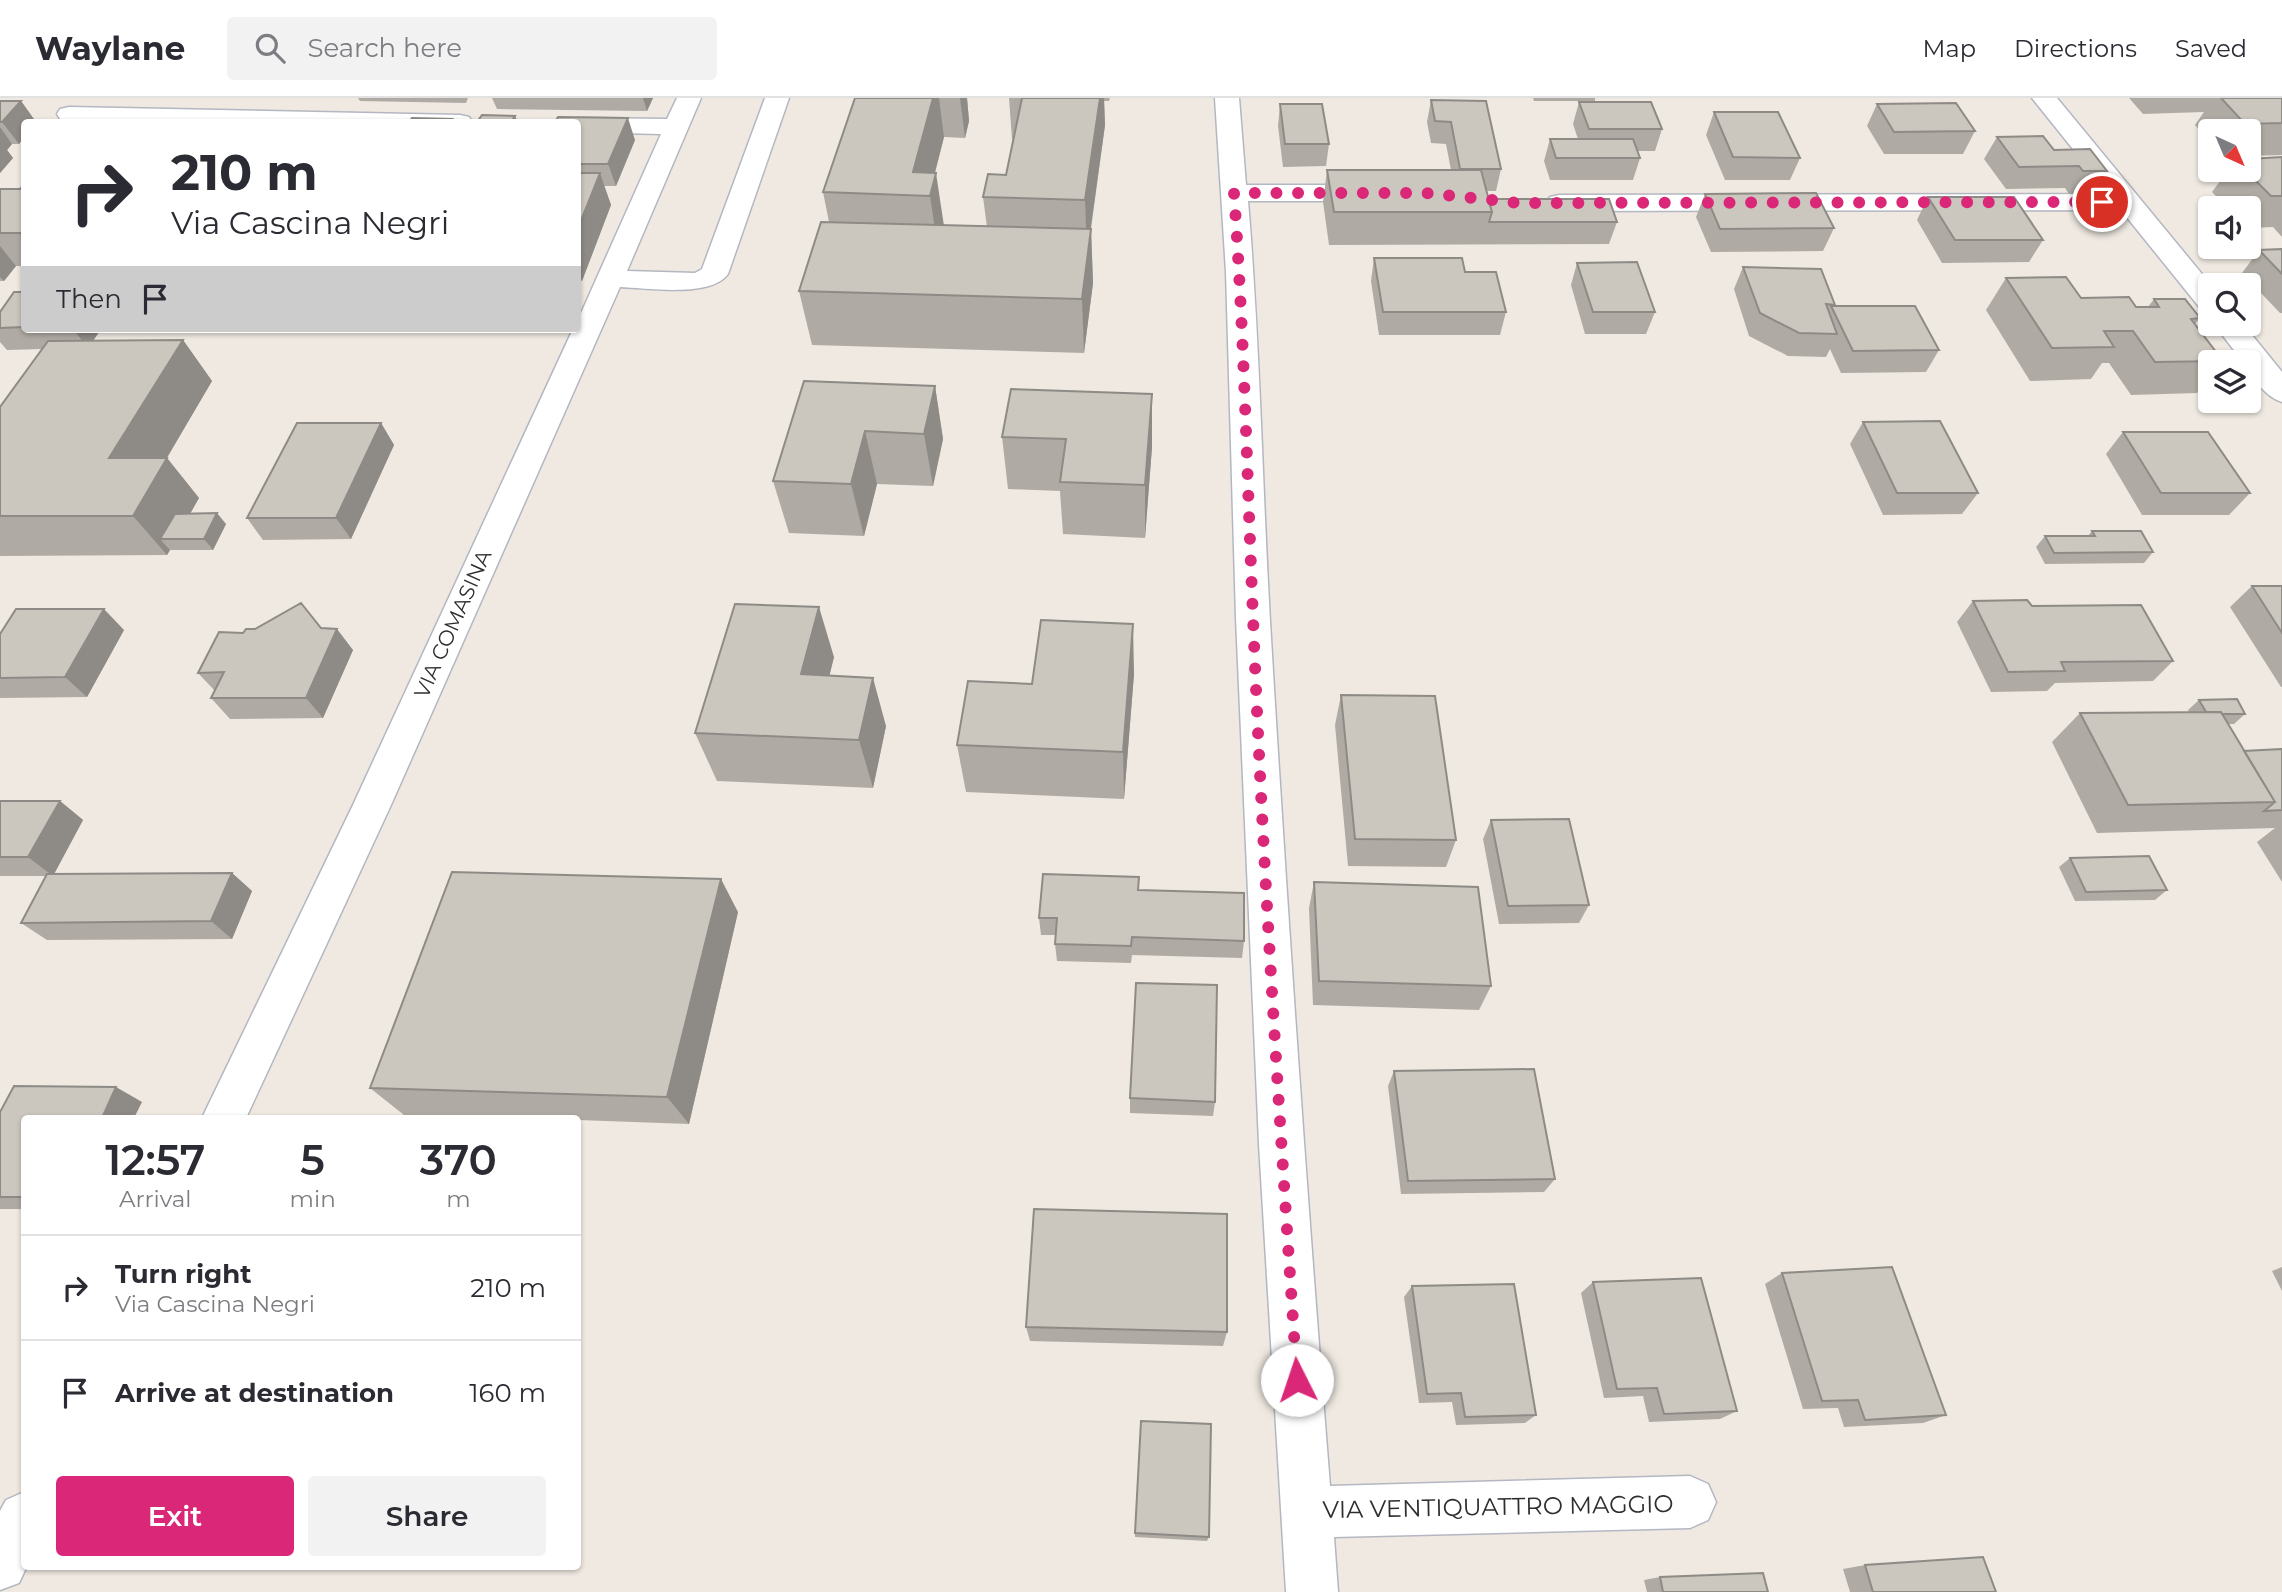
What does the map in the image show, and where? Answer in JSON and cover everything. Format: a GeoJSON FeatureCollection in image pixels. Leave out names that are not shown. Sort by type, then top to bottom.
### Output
{"type":"FeatureCollection","features":[{"type":"Feature","properties":{"kind":"street"},"geometry":{"type":"LineString","coordinates":[[611,279],[700,281],[714,274],[777,98]]}},
{"type":"Feature","properties":{"kind":"street","name":"VIA VENTIQUATTRO MAGGIO"},"geometry":{"type":"LineString","coordinates":[[1227,98],[1240,272],[1253,618],[1279,1116],[1312,1592]]}},
{"type":"Feature","properties":{"kind":"street"},"geometry":{"type":"LineString","coordinates":[[2044,98],[2198,287]]}},
{"type":"Feature","properties":{"kind":"street","name":"VIA COMASINA"},"geometry":{"type":"LineString","coordinates":[[225,1115],[294,974],[611,279],[682,113],[581,125]]}},
{"type":"Feature","properties":{"kind":"street"},"geometry":{"type":"LineString","coordinates":[[69,114],[313,119]]}},
{"type":"Feature","properties":{"kind":"street"},"geometry":{"type":"LineString","coordinates":[[1234,193],[1398,193]]}},
{"type":"Feature","properties":{"kind":"street"},"geometry":{"type":"LineString","coordinates":[[1533,203],[2131,202]]}},
{"type":"Feature","properties":{"kind":"street"},"geometry":{"type":"LineString","coordinates":[[2238,336],[2282,392]]}},
{"type":"Feature","properties":{"kind":"street","name":"VIA VENTIQUATTRO MAGGIO"},"geometry":{"type":"LineString","coordinates":[[1307,1512],[1690,1502]]}},
{"type":"Feature","properties":{"kind":"street"},"geometry":{"type":"LineString","coordinates":[[0,1564],[21,1524]]}},
{"type":"Feature","properties":{"kind":"building"},"geometry":{"type":"Polygon","coordinates":[[[855,98],[933,98],[913,172],[936,173],[930,196],[823,192],[855,98]]]}},
{"type":"Feature","properties":{"kind":"building"},"geometry":{"type":"Polygon","coordinates":[[[1022,98],[1100,98],[1085,200],[983,197],[988,174],[1006,175],[1022,98]]]}},
{"type":"Feature","properties":{"kind":"building"},"geometry":{"type":"Polygon","coordinates":[[[2221,98],[2282,98],[2282,123],[2261,124],[2261,119],[2240,119],[2221,98]]]}},
{"type":"Feature","properties":{"kind":"building"},"geometry":{"type":"Polygon","coordinates":[[[1431,100],[1486,101],[1501,169],[1460,169],[1451,122],[1435,121],[1431,100]]]}},
{"type":"Feature","properties":{"kind":"building"},"geometry":{"type":"Polygon","coordinates":[[[0,101],[21,101],[2,122],[0,122],[0,101]]]}},
{"type":"Feature","properties":{"kind":"building"},"geometry":{"type":"Polygon","coordinates":[[[1579,102],[1651,102],[1662,129],[1589,129],[1579,102]]]}},
{"type":"Feature","properties":{"kind":"building"},"geometry":{"type":"Polygon","coordinates":[[[1956,103],[1975,131],[1894,132],[1877,104],[1956,103]]]}},
{"type":"Feature","properties":{"kind":"building"},"geometry":{"type":"Polygon","coordinates":[[[1280,104],[1322,104],[1329,144],[1285,144],[1280,104]]]}},
{"type":"Feature","properties":{"kind":"building"},"geometry":{"type":"Polygon","coordinates":[[[1714,112],[1778,112],[1800,158],[1733,157],[1714,112]]]}},
{"type":"Feature","properties":{"kind":"building"},"geometry":{"type":"Polygon","coordinates":[[[482,115],[515,116],[513,119],[479,119],[482,115]]]}},
{"type":"Feature","properties":{"kind":"building"},"geometry":{"type":"Polygon","coordinates":[[[628,118],[608,164],[581,164],[581,119],[557,119],[628,118]]]}},
{"type":"Feature","properties":{"kind":"building"},"geometry":{"type":"Polygon","coordinates":[[[2043,136],[2054,150],[2090,149],[2107,171],[2083,171],[2079,166],[2019,167],[1997,137],[2043,136]]]}},
{"type":"Feature","properties":{"kind":"building"},"geometry":{"type":"Polygon","coordinates":[[[1550,139],[1633,139],[1640,158],[1556,158],[1550,139]]]}},
{"type":"Feature","properties":{"kind":"building"},"geometry":{"type":"Polygon","coordinates":[[[2282,157],[2282,196],[2271,196],[2257,182],[2261,182],[2261,158],[2282,157]]]}},
{"type":"Feature","properties":{"kind":"building"},"geometry":{"type":"Polygon","coordinates":[[[1327,170],[1481,170],[1492,212],[1334,212],[1327,170]]]}},
{"type":"Feature","properties":{"kind":"building"},"geometry":{"type":"Polygon","coordinates":[[[581,173],[600,173],[581,220],[581,173]]]}},
{"type":"Feature","properties":{"kind":"building"},"geometry":{"type":"Polygon","coordinates":[[[0,189],[20,189],[21,233],[0,233],[0,189]]]}},
{"type":"Feature","properties":{"kind":"building"},"geometry":{"type":"Polygon","coordinates":[[[1816,193],[1834,228],[1720,229],[1705,194],[1816,193]]]}},
{"type":"Feature","properties":{"kind":"building"},"geometry":{"type":"Polygon","coordinates":[[[1928,197],[2014,197],[2043,240],[1955,240],[1928,197]]]}},
{"type":"Feature","properties":{"kind":"building"},"geometry":{"type":"Polygon","coordinates":[[[1488,199],[1609,199],[1617,222],[1489,222],[1492,212],[1488,199]]]}},
{"type":"Feature","properties":{"kind":"building"},"geometry":{"type":"Polygon","coordinates":[[[821,222],[1091,229],[1082,299],[799,291],[821,222]]]}},
{"type":"Feature","properties":{"kind":"building"},"geometry":{"type":"Polygon","coordinates":[[[2282,249],[2282,274],[2261,252],[2261,250],[2282,249]]]}},
{"type":"Feature","properties":{"kind":"building"},"geometry":{"type":"Polygon","coordinates":[[[1374,258],[1462,258],[1465,272],[1496,272],[1506,312],[1383,312],[1374,258]]]}},
{"type":"Feature","properties":{"kind":"building"},"geometry":{"type":"Polygon","coordinates":[[[1637,262],[1655,312],[1593,312],[1577,263],[1637,262]]]}},
{"type":"Feature","properties":{"kind":"building"},"geometry":{"type":"Polygon","coordinates":[[[1743,267],[1821,269],[1835,305],[1826,304],[1837,334],[1799,333],[1760,313],[1743,267]]]}},
{"type":"Feature","properties":{"kind":"building"},"geometry":{"type":"Polygon","coordinates":[[[2066,277],[2081,298],[2129,297],[2136,307],[2159,307],[2154,299],[2185,299],[2198,315],[2198,318],[2191,319],[2198,328],[2198,336],[2204,336],[2215,350],[2198,350],[2198,361],[2155,362],[2133,331],[2104,331],[2114,347],[2052,348],[2006,278],[2066,277]]]}},
{"type":"Feature","properties":{"kind":"building"},"geometry":{"type":"Polygon","coordinates":[[[14,292],[21,292],[21,327],[0,328],[0,312],[14,292]]]}},
{"type":"Feature","properties":{"kind":"building"},"geometry":{"type":"Polygon","coordinates":[[[1831,306],[1915,306],[1939,350],[1853,351],[1831,306]]]}},
{"type":"Feature","properties":{"kind":"building"},"geometry":{"type":"Polygon","coordinates":[[[183,340],[109,458],[167,458],[133,516],[0,516],[0,407],[48,341],[183,340]]]}},
{"type":"Feature","properties":{"kind":"building"},"geometry":{"type":"Polygon","coordinates":[[[804,381],[935,386],[924,434],[865,431],[851,484],[773,481],[804,381]]]}},
{"type":"Feature","properties":{"kind":"building"},"geometry":{"type":"Polygon","coordinates":[[[1011,389],[1152,394],[1145,485],[1060,482],[1066,439],[1002,437],[1011,389]]]}},
{"type":"Feature","properties":{"kind":"building"},"geometry":{"type":"Polygon","coordinates":[[[1940,421],[1978,493],[1897,493],[1863,422],[1940,421]]]}},
{"type":"Feature","properties":{"kind":"building"},"geometry":{"type":"Polygon","coordinates":[[[297,423],[381,423],[336,518],[247,518],[297,423]]]}},
{"type":"Feature","properties":{"kind":"building"},"geometry":{"type":"Polygon","coordinates":[[[2123,432],[2208,432],[2250,493],[2161,493],[2123,432]]]}},
{"type":"Feature","properties":{"kind":"building"},"geometry":{"type":"Polygon","coordinates":[[[217,513],[204,539],[160,539],[175,514],[217,513]]]}},
{"type":"Feature","properties":{"kind":"building"},"geometry":{"type":"Polygon","coordinates":[[[2092,531],[2141,531],[2153,552],[2054,553],[2045,536],[2095,536],[2092,531]]]}},
{"type":"Feature","properties":{"kind":"building"},"geometry":{"type":"Polygon","coordinates":[[[2252,586],[2282,586],[2282,633],[2252,586]]]}},
{"type":"Feature","properties":{"kind":"building"},"geometry":{"type":"Polygon","coordinates":[[[2027,600],[2032,606],[2141,605],[2173,661],[2061,662],[2065,671],[2008,672],[1973,601],[2027,600]]]}},
{"type":"Feature","properties":{"kind":"building"},"geometry":{"type":"Polygon","coordinates":[[[301,603],[321,628],[337,629],[306,698],[211,698],[224,672],[198,673],[219,632],[243,633],[246,629],[255,629],[301,603]]]}},
{"type":"Feature","properties":{"kind":"building"},"geometry":{"type":"Polygon","coordinates":[[[735,604],[819,607],[801,674],[873,678],[859,740],[695,733],[735,604]]]}},
{"type":"Feature","properties":{"kind":"building"},"geometry":{"type":"Polygon","coordinates":[[[16,609],[104,609],[65,677],[0,678],[0,634],[16,609]]]}},
{"type":"Feature","properties":{"kind":"building"},"geometry":{"type":"Polygon","coordinates":[[[1041,620],[1133,624],[1123,752],[957,745],[968,681],[1032,684],[1041,620]]]}},
{"type":"Feature","properties":{"kind":"building"},"geometry":{"type":"Polygon","coordinates":[[[1341,695],[1435,696],[1456,840],[1355,839],[1341,695]]]}},
{"type":"Feature","properties":{"kind":"building"},"geometry":{"type":"Polygon","coordinates":[[[2237,699],[2245,714],[2206,712],[2199,700],[2237,699]]]}},
{"type":"Feature","properties":{"kind":"building"},"geometry":{"type":"Polygon","coordinates":[[[2221,712],[2275,802],[2128,805],[2080,713],[2221,712]]]}},
{"type":"Feature","properties":{"kind":"building"},"geometry":{"type":"Polygon","coordinates":[[[2282,749],[2282,810],[2264,811],[2275,802],[2244,751],[2282,749]]]}},
{"type":"Feature","properties":{"kind":"building"},"geometry":{"type":"Polygon","coordinates":[[[0,801],[60,801],[28,857],[0,857],[0,801]]]}},
{"type":"Feature","properties":{"kind":"building"},"geometry":{"type":"Polygon","coordinates":[[[1569,819],[1589,905],[1508,906],[1491,820],[1569,819]]]}},
{"type":"Feature","properties":{"kind":"building"},"geometry":{"type":"Polygon","coordinates":[[[2149,856],[2167,890],[2086,892],[2070,858],[2149,856]]]}},
{"type":"Feature","properties":{"kind":"building"},"geometry":{"type":"Polygon","coordinates":[[[452,872],[721,879],[667,1097],[370,1088],[452,872]]]}},
{"type":"Feature","properties":{"kind":"building"},"geometry":{"type":"Polygon","coordinates":[[[232,873],[211,921],[21,923],[47,874],[232,873]]]}},
{"type":"Feature","properties":{"kind":"building"},"geometry":{"type":"Polygon","coordinates":[[[1043,874],[1139,877],[1138,890],[1244,893],[1244,941],[1132,937],[1131,946],[1055,944],[1057,918],[1039,918],[1043,874]]]}},
{"type":"Feature","properties":{"kind":"building"},"geometry":{"type":"Polygon","coordinates":[[[1314,882],[1478,887],[1491,986],[1319,981],[1314,882]]]}},
{"type":"Feature","properties":{"kind":"building"},"geometry":{"type":"Polygon","coordinates":[[[1136,983],[1217,985],[1215,1102],[1130,1098],[1136,983]]]}},
{"type":"Feature","properties":{"kind":"building"},"geometry":{"type":"Polygon","coordinates":[[[1534,1069],[1555,1179],[1408,1181],[1394,1071],[1534,1069]]]}},
{"type":"Feature","properties":{"kind":"building"},"geometry":{"type":"Polygon","coordinates":[[[14,1086],[116,1087],[103,1115],[21,1115],[21,1197],[0,1197],[0,1112],[14,1086]]]}},
{"type":"Feature","properties":{"kind":"building"},"geometry":{"type":"Polygon","coordinates":[[[1034,1209],[1227,1214],[1227,1332],[1026,1327],[1034,1209]]]}},
{"type":"Feature","properties":{"kind":"building"},"geometry":{"type":"Polygon","coordinates":[[[1892,1267],[1946,1415],[1865,1420],[1858,1400],[1822,1401],[1782,1273],[1892,1267]]]}},
{"type":"Feature","properties":{"kind":"building"},"geometry":{"type":"Polygon","coordinates":[[[1701,1278],[1737,1411],[1664,1414],[1657,1388],[1617,1389],[1593,1282],[1701,1278]]]}},
{"type":"Feature","properties":{"kind":"building"},"geometry":{"type":"Polygon","coordinates":[[[1514,1284],[1536,1415],[1465,1417],[1461,1393],[1427,1394],[1412,1286],[1514,1284]]]}},
{"type":"Feature","properties":{"kind":"building"},"geometry":{"type":"Polygon","coordinates":[[[1141,1421],[1211,1424],[1209,1537],[1135,1533],[1141,1421]]]}},
{"type":"Feature","properties":{"kind":"building"},"geometry":{"type":"Polygon","coordinates":[[[1983,1557],[1996,1592],[1873,1592],[1865,1565],[1983,1557]]]}},
{"type":"Feature","properties":{"kind":"building"},"geometry":{"type":"Polygon","coordinates":[[[1763,1573],[1768,1592],[1663,1592],[1660,1577],[1763,1573]]]}},
{"type":"Feature","properties":{"kind":"route"},"geometry":{"type":"LineString","coordinates":[[1297,1380],[1281,1144],[1253,618],[1240,272],[1234,193],[1426,193],[1519,203],[2102,202]]}}]}
